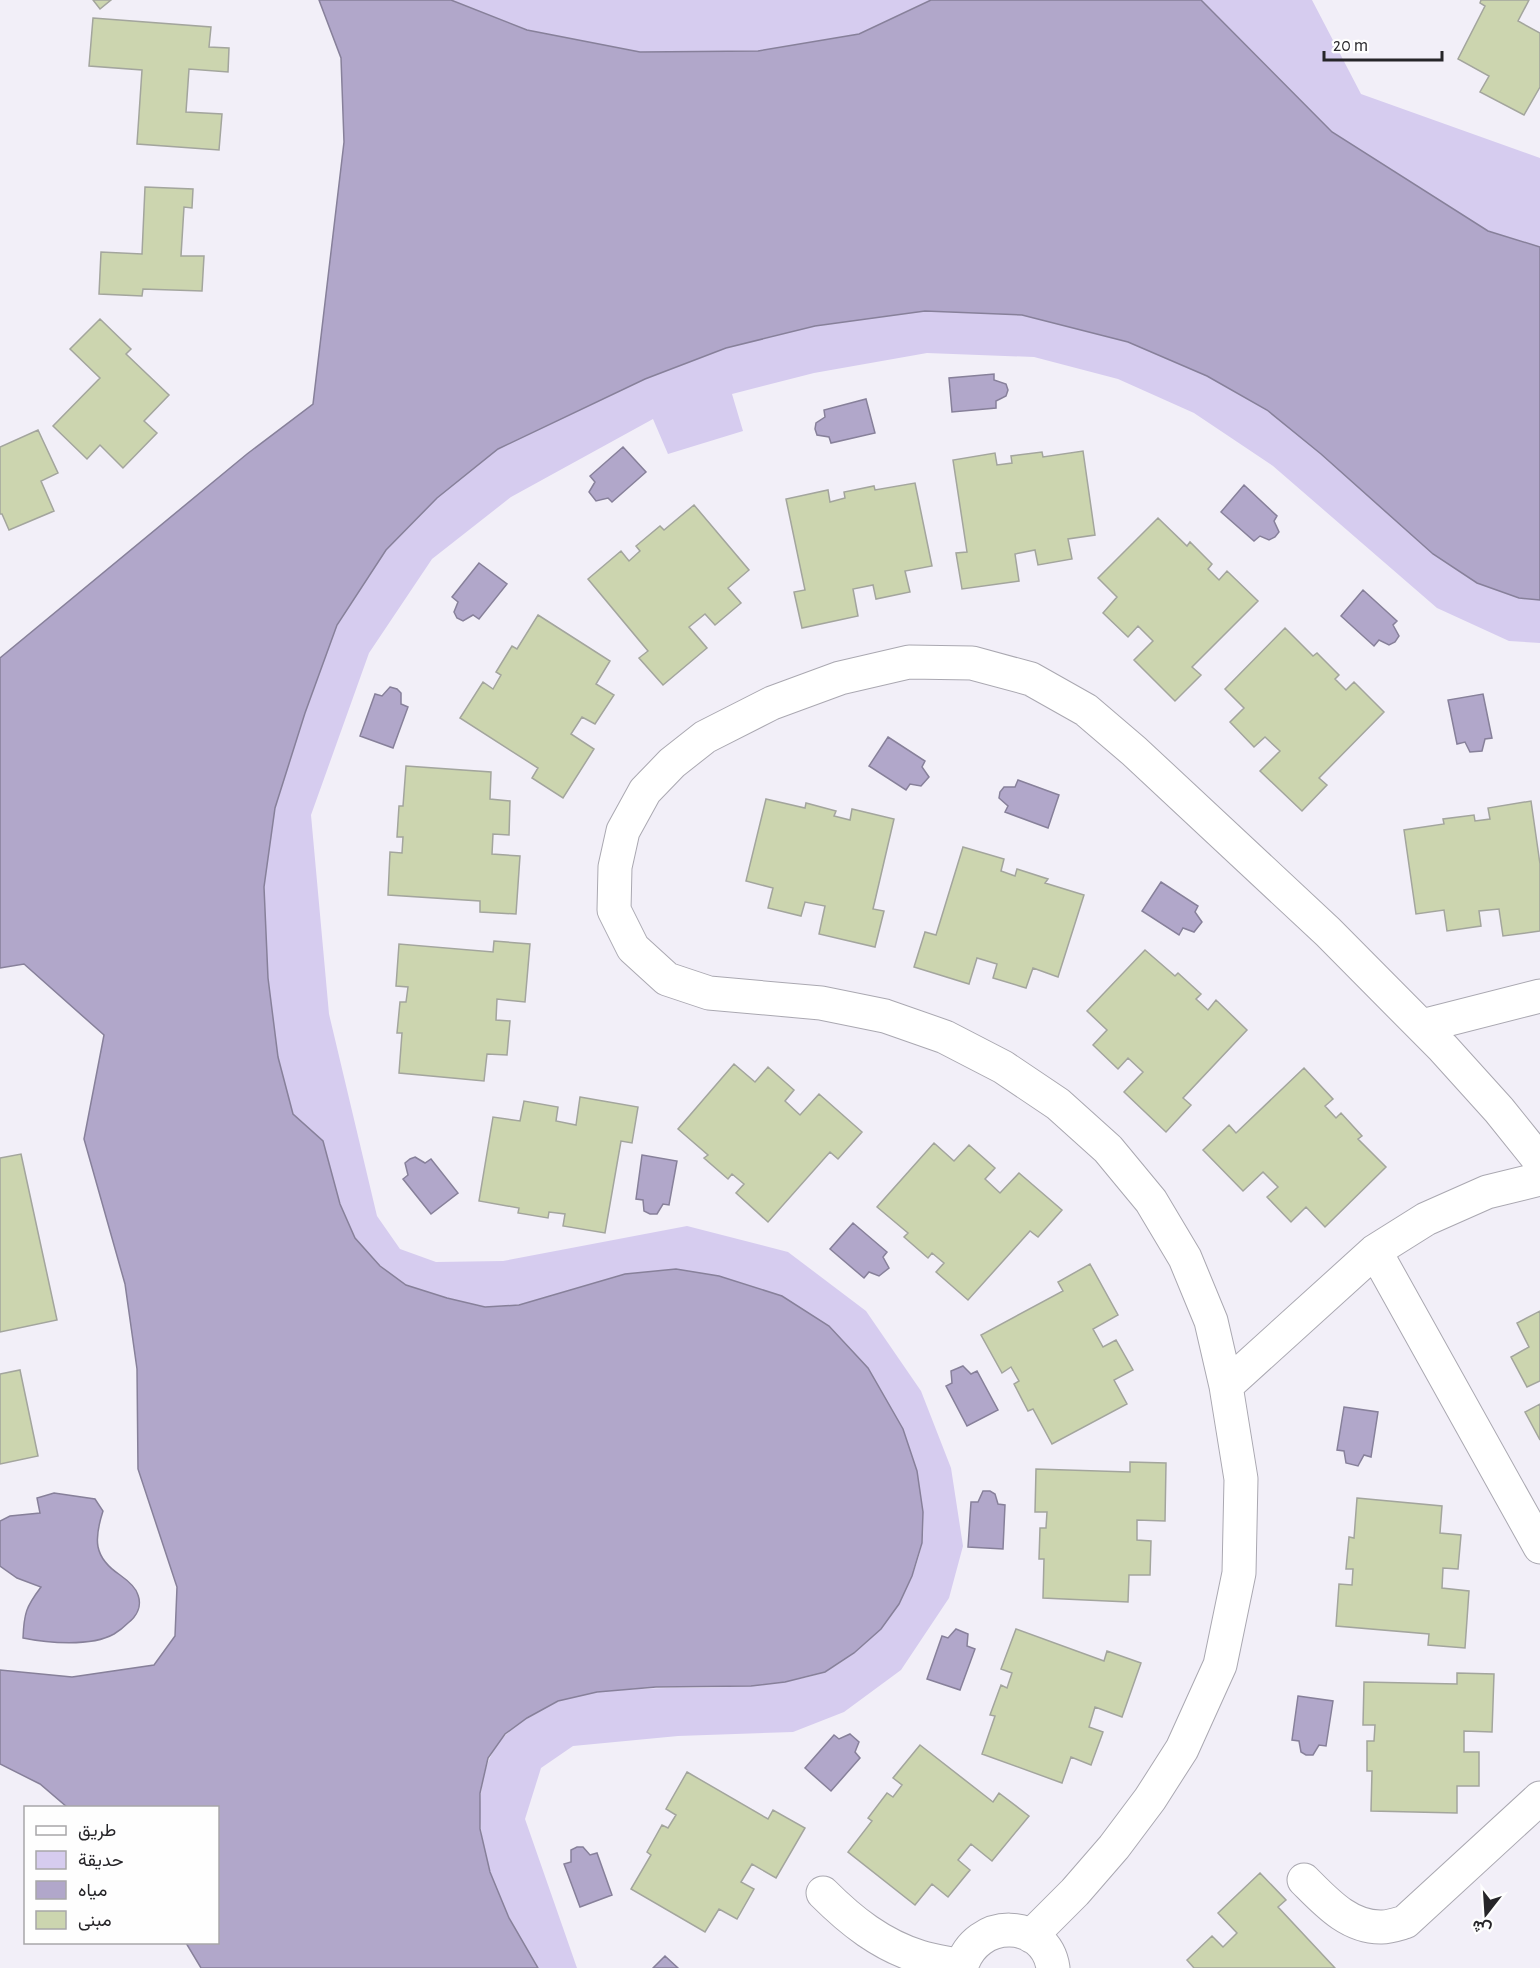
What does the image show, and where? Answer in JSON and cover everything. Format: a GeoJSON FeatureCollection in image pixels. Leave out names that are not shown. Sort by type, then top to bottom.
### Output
{"type":"FeatureCollection","features":[{"type":"Feature","properties":{"kind":"street"},"geometry":{"type":"LineString","coordinates":[[1031,1936],[1075,1892],[1114,1847],[1150,1799],[1182,1749],[1220,1665],[1239,1573],[1241,1479],[1226,1386],[1210,1321],[1185,1258],[1151,1201],[1108,1149],[1058,1104],[1003,1066],[945,1037],[885,1016],[822,1003],[709,993],[667,979],[633,948],[614,910],[615,867],[623,831],[645,791],[672,762],[705,737],[772,703],[840,678],[909,662],[972,663],[1031,679],[1086,710],[1134,751],[1328,932],[1422,1026],[1499,1110],[1540,1161]]}},
{"type":"Feature","properties":{"kind":"street"},"geometry":{"type":"LineString","coordinates":[[1422,1026],[1540,996]]}},
{"type":"Feature","properties":{"kind":"street"},"geometry":{"type":"LineString","coordinates":[[1226,1386],[1375,1251],[1426,1219],[1487,1192],[1540,1179]]}},
{"type":"Feature","properties":{"kind":"street"},"geometry":{"type":"LineString","coordinates":[[1375,1251],[1540,1547]]}},
{"type":"Feature","properties":{"kind":"street"},"geometry":{"type":"LineString","coordinates":[[1304,1880],[1345,1917],[1364,1926],[1384,1928],[1405,1922],[1540,1798]]}},
{"type":"Feature","properties":{"kind":"street"},"geometry":{"type":"LineString","coordinates":[[823,1893],[851,1920],[884,1942],[920,1957],[962,1967],[968,1950],[980,1937],[997,1931],[1014,1930],[1031,1936],[1044,1946],[1053,1968]]}},
{"type":"Feature","properties":{"kind":"green space"},"geometry":{"type":"Polygon","coordinates":[[[451,0],[931,0],[859,34],[758,51],[640,52],[527,30],[451,0]]]}},
{"type":"Feature","properties":{"kind":"green space"},"geometry":{"type":"Polygon","coordinates":[[[1201,0],[1312,0],[1361,94],[1540,158],[1540,247],[1488,231],[1332,132],[1201,0]]]}},
{"type":"Feature","properties":{"kind":"green space"},"geometry":{"type":"Polygon","coordinates":[[[925,311],[1022,315],[1128,342],[1207,376],[1267,410],[1321,454],[1433,554],[1477,583],[1519,598],[1540,600],[1540,643],[1509,641],[1437,608],[1273,466],[1194,413],[1118,379],[1034,357],[927,353],[814,373],[732,394],[743,431],[668,454],[653,419],[511,497],[432,559],[369,653],[311,815],[329,1014],[377,1216],[400,1249],[436,1262],[503,1261],[687,1226],[788,1252],[866,1311],[921,1391],[951,1468],[963,1546],[949,1598],[901,1670],[844,1712],[793,1732],[678,1736],[573,1746],[541,1768],[525,1819],[577,1968],[538,1968],[501,1900],[485,1851],[480,1801],[487,1765],[495,1747],[507,1733],[533,1715],[557,1702],[581,1695],[641,1689],[751,1686],[813,1676],[826,1671],[860,1648],[875,1634],[900,1601],[909,1583],[922,1544],[923,1512],[829,1326],[782,1296],[719,1276],[675,1269],[625,1274],[519,1305],[485,1307],[406,1285],[380,1266],[355,1238],[340,1204],[323,1141],[293,1114],[278,1057],[268,978],[264,887],[275,808],[305,713],[337,625],[386,550],[437,498],[498,449],[645,379],[726,348],[815,326],[925,311]]]}},
{"type":"Feature","properties":{"kind":"water"},"geometry":{"type":"Polygon","coordinates":[[[319,0],[451,0],[527,30],[640,52],[758,51],[859,34],[931,0],[1201,0],[1332,132],[1488,231],[1540,247],[1540,600],[1519,598],[1477,583],[1433,554],[1321,454],[1267,410],[1207,376],[1128,342],[1022,315],[925,311],[815,326],[726,348],[645,379],[498,449],[437,498],[386,550],[337,625],[305,713],[275,808],[264,887],[268,978],[278,1057],[293,1114],[323,1141],[340,1204],[355,1238],[380,1266],[406,1285],[485,1307],[519,1305],[625,1274],[676,1269],[719,1276],[782,1296],[829,1326],[868,1368],[903,1429],[917,1471],[923,1512],[922,1543],[912,1576],[899,1604],[881,1629],[854,1653],[825,1672],[785,1682],[751,1686],[656,1687],[597,1692],[558,1701],[527,1718],[505,1734],[488,1758],[480,1793],[480,1829],[490,1872],[509,1918],[538,1968],[201,1968],[187,1944],[219,1944],[219,1806],[66,1806],[40,1784],[0,1764],[0,1670],[72,1677],[154,1665],[175,1636],[177,1587],[138,1469],[137,1369],[125,1284],[84,1139],[104,1035],[24,964],[0,968],[0,658],[247,454],[313,404],[344,142],[341,58],[319,0]]]}},
{"type":"Feature","properties":{"kind":"water"},"geometry":{"type":"Polygon","coordinates":[[[994,374],[994,380],[1006,384],[1008,390],[1006,396],[996,401],[996,408],[952,412],[949,378],[994,374]]]}},
{"type":"Feature","properties":{"kind":"water"},"geometry":{"type":"Polygon","coordinates":[[[866,399],[875,433],[831,443],[829,437],[817,435],[816,423],[825,417],[824,410],[866,399]]]}},
{"type":"Feature","properties":{"kind":"water"},"geometry":{"type":"Polygon","coordinates":[[[623,447],[646,472],[612,502],[608,498],[596,501],[589,492],[595,482],[590,476],[623,447]]]}},
{"type":"Feature","properties":{"kind":"water"},"geometry":{"type":"Polygon","coordinates":[[[1244,485],[1277,516],[1274,521],[1279,532],[1275,537],[1269,540],[1260,536],[1254,541],[1221,512],[1244,485]]]}},
{"type":"Feature","properties":{"kind":"water"},"geometry":{"type":"Polygon","coordinates":[[[479,563],[507,584],[479,619],[473,615],[463,621],[457,618],[454,612],[458,602],[452,597],[479,563]]]}},
{"type":"Feature","properties":{"kind":"water"},"geometry":{"type":"Polygon","coordinates":[[[1363,590],[1397,621],[1393,625],[1399,636],[1395,642],[1389,645],[1379,640],[1374,646],[1341,616],[1363,590]]]}},
{"type":"Feature","properties":{"kind":"water"},"geometry":{"type":"Polygon","coordinates":[[[390,687],[401,693],[401,704],[408,707],[393,748],[360,736],[375,694],[382,696],[390,687]]]}},
{"type":"Feature","properties":{"kind":"water"},"geometry":{"type":"Polygon","coordinates":[[[1483,694],[1492,738],[1485,739],[1482,751],[1470,752],[1465,742],[1457,744],[1448,700],[1483,694]]]}},
{"type":"Feature","properties":{"kind":"water"},"geometry":{"type":"Polygon","coordinates":[[[888,737],[925,761],[922,767],[929,777],[921,786],[910,784],[906,790],[869,766],[888,737]]]}},
{"type":"Feature","properties":{"kind":"water"},"geometry":{"type":"Polygon","coordinates":[[[1018,780],[1059,795],[1048,828],[1005,812],[1008,806],[999,798],[1000,792],[1004,787],[1015,787],[1018,780]]]}},
{"type":"Feature","properties":{"kind":"water"},"geometry":{"type":"Polygon","coordinates":[[[1161,882],[1198,906],[1195,912],[1202,922],[1194,932],[1183,928],[1179,935],[1142,911],[1161,882]]]}},
{"type":"Feature","properties":{"kind":"water"},"geometry":{"type":"Polygon","coordinates":[[[642,1155],[677,1161],[669,1205],[663,1204],[657,1214],[644,1211],[643,1200],[636,1199],[642,1155]]]}},
{"type":"Feature","properties":{"kind":"water"},"geometry":{"type":"Polygon","coordinates":[[[415,1157],[425,1163],[431,1159],[458,1193],[431,1214],[403,1179],[408,1175],[405,1163],[415,1157]]]}},
{"type":"Feature","properties":{"kind":"water"},"geometry":{"type":"Polygon","coordinates":[[[853,1223],[887,1252],[883,1257],[889,1268],[879,1276],[869,1272],[864,1278],[830,1249],[853,1223]]]}},
{"type":"Feature","properties":{"kind":"water"},"geometry":{"type":"Polygon","coordinates":[[[963,1366],[971,1374],[977,1371],[998,1410],[967,1426],[946,1386],[952,1383],[951,1371],[963,1366]]]}},
{"type":"Feature","properties":{"kind":"water"},"geometry":{"type":"Polygon","coordinates":[[[1344,1407],[1378,1412],[1371,1457],[1364,1455],[1358,1466],[1346,1463],[1344,1451],[1337,1450],[1344,1407]]]}},
{"type":"Feature","properties":{"kind":"water"},"geometry":{"type":"Polygon","coordinates":[[[983,1491],[995,1494],[998,1504],[1005,1505],[1003,1549],[968,1547],[971,1502],[978,1502],[983,1491]]]}},
{"type":"Feature","properties":{"kind":"water"},"geometry":{"type":"Polygon","coordinates":[[[54,1493],[95,1499],[103,1511],[97,1539],[100,1554],[111,1568],[131,1584],[138,1595],[139,1607],[134,1617],[118,1632],[104,1638],[69,1643],[23,1638],[27,1611],[41,1587],[17,1578],[0,1566],[0,1521],[10,1516],[40,1513],[37,1498],[54,1493]]]}},
{"type":"Feature","properties":{"kind":"water"},"geometry":{"type":"Polygon","coordinates":[[[956,1629],[968,1634],[967,1646],[975,1649],[960,1690],[927,1679],[942,1636],[948,1638],[956,1629]]]}},
{"type":"Feature","properties":{"kind":"water"},"geometry":{"type":"Polygon","coordinates":[[[1298,1696],[1333,1701],[1326,1746],[1319,1745],[1313,1755],[1301,1752],[1299,1741],[1292,1740],[1298,1696]]]}},
{"type":"Feature","properties":{"kind":"water"},"geometry":{"type":"Polygon","coordinates":[[[850,1734],[859,1742],[855,1752],[860,1758],[831,1791],[805,1768],[834,1735],[839,1739],[850,1734]]]}},
{"type":"Feature","properties":{"kind":"water"},"geometry":{"type":"Polygon","coordinates":[[[583,1847],[590,1855],[597,1853],[612,1895],[580,1907],[564,1864],[571,1862],[571,1850],[583,1847]]]}},
{"type":"Feature","properties":{"kind":"water"},"geometry":{"type":"Polygon","coordinates":[[[665,1956],[678,1968],[653,1968],[665,1956]]]}},
{"type":"Feature","properties":{"kind":"building"},"geometry":{"type":"Polygon","coordinates":[[[93,0],[111,0],[100,9],[93,0]]]}},
{"type":"Feature","properties":{"kind":"building"},"geometry":{"type":"Polygon","coordinates":[[[1481,0],[1529,0],[1518,21],[1540,33],[1540,87],[1524,115],[1480,92],[1489,76],[1458,59],[1485,6],[1480,3],[1481,0]]]}},
{"type":"Feature","properties":{"kind":"building"},"geometry":{"type":"Polygon","coordinates":[[[93,18],[211,27],[209,47],[229,48],[228,72],[189,69],[186,112],[222,114],[219,150],[137,144],[142,70],[89,66],[93,18]]]}},
{"type":"Feature","properties":{"kind":"building"},"geometry":{"type":"Polygon","coordinates":[[[145,187],[193,189],[192,208],[184,207],[181,256],[204,256],[202,291],[143,289],[142,296],[99,294],[101,252],[142,254],[145,187]]]}},
{"type":"Feature","properties":{"kind":"building"},"geometry":{"type":"Polygon","coordinates":[[[100,319],[131,349],[126,354],[169,395],[144,421],[157,433],[123,468],[100,445],[87,459],[53,426],[100,378],[70,349],[100,319]]]}},
{"type":"Feature","properties":{"kind":"building"},"geometry":{"type":"Polygon","coordinates":[[[38,430],[58,473],[41,481],[54,511],[9,530],[0,514],[0,447],[38,430]]]}},
{"type":"Feature","properties":{"kind":"building"},"geometry":{"type":"Polygon","coordinates":[[[1083,451],[1095,535],[1068,539],[1072,559],[1038,565],[1035,550],[1015,554],[1019,581],[962,589],[956,553],[967,552],[953,460],[995,453],[997,465],[1012,463],[1011,456],[1042,452],[1043,457],[1083,451]]]}},
{"type":"Feature","properties":{"kind":"building"},"geometry":{"type":"Polygon","coordinates":[[[915,483],[932,566],[905,571],[910,592],[876,599],[873,585],[853,589],[858,616],[802,628],[794,592],[805,590],[786,499],[828,490],[830,502],[845,498],[844,492],[874,486],[875,490],[915,483]]]}},
{"type":"Feature","properties":{"kind":"building"},"geometry":{"type":"Polygon","coordinates":[[[694,505],[749,570],[728,588],[741,603],[715,625],[705,614],[689,627],[707,648],[663,685],[639,658],[648,651],[588,579],[621,551],[629,561],[640,551],[636,546],[660,526],[664,530],[694,505]]]}},
{"type":"Feature","properties":{"kind":"building"},"geometry":{"type":"Polygon","coordinates":[[[1158,518],[1187,546],[1190,542],[1212,564],[1208,569],[1219,580],[1227,571],[1258,601],[1192,667],[1201,675],[1175,701],[1134,660],[1153,641],[1138,626],[1128,637],[1103,613],[1117,597],[1098,578],[1158,518]]]}},
{"type":"Feature","properties":{"kind":"building"},"geometry":{"type":"Polygon","coordinates":[[[538,615],[610,661],[596,684],[614,695],[595,724],[582,717],[571,734],[594,749],[563,798],[532,778],[538,768],[460,718],[483,682],[493,689],[501,675],[496,672],[512,646],[517,649],[538,615]]]}},
{"type":"Feature","properties":{"kind":"building"},"geometry":{"type":"Polygon","coordinates":[[[1285,628],[1313,656],[1317,653],[1339,675],[1335,679],[1346,690],[1354,682],[1384,712],[1319,778],[1327,785],[1302,811],[1260,771],[1280,751],[1265,737],[1254,747],[1230,722],[1244,708],[1225,689],[1285,628]]]}},
{"type":"Feature","properties":{"kind":"building"},"geometry":{"type":"Polygon","coordinates":[[[406,766],[491,772],[490,799],[510,801],[509,835],[493,834],[492,854],[520,856],[516,914],[480,912],[480,901],[388,895],[390,852],[402,853],[403,837],[397,837],[399,806],[403,806],[406,766]]]}},
{"type":"Feature","properties":{"kind":"building"},"geometry":{"type":"Polygon","coordinates":[[[766,799],[805,808],[806,803],[836,811],[834,816],[850,820],[852,809],[894,819],[873,909],[884,911],[875,947],[819,934],[825,906],[805,902],[801,916],[768,908],[773,888],[746,881],[766,799]]]}},
{"type":"Feature","properties":{"kind":"building"},"geometry":{"type":"Polygon","coordinates":[[[1531,801],[1540,864],[1540,931],[1503,936],[1499,909],[1479,911],[1481,926],[1447,931],[1444,910],[1416,914],[1404,830],[1444,824],[1443,819],[1474,815],[1475,821],[1490,819],[1488,808],[1531,801]]]}},
{"type":"Feature","properties":{"kind":"building"},"geometry":{"type":"Polygon","coordinates":[[[963,847],[1004,859],[1001,871],[1015,876],[1017,869],[1048,879],[1045,883],[1084,895],[1058,977],[1033,968],[1026,988],[993,978],[997,964],[977,958],[969,984],[914,967],[925,932],[936,935],[963,847]]]}},
{"type":"Feature","properties":{"kind":"building"},"geometry":{"type":"Polygon","coordinates":[[[494,941],[530,944],[525,1002],[497,999],[496,1020],[510,1021],[507,1055],[487,1054],[484,1081],[399,1073],[402,1033],[397,1033],[400,1002],[406,1002],[408,987],[396,986],[399,944],[493,952],[494,941]]]}},
{"type":"Feature","properties":{"kind":"building"},"geometry":{"type":"Polygon","coordinates":[[[1145,950],[1175,976],[1178,973],[1201,994],[1196,999],[1208,1010],[1216,1000],[1247,1030],[1183,1098],[1191,1105],[1166,1132],[1124,1092],[1143,1072],[1128,1058],[1118,1069],[1093,1045],[1107,1030],[1087,1011],[1145,950]]]}},
{"type":"Feature","properties":{"kind":"building"},"geometry":{"type":"Polygon","coordinates":[[[734,1064],[755,1082],[768,1067],[794,1090],[785,1101],[800,1115],[819,1094],[862,1132],[838,1159],[830,1152],[768,1222],[736,1193],[744,1184],[732,1174],[728,1179],[704,1158],[708,1155],[678,1129],[734,1064]]]}},
{"type":"Feature","properties":{"kind":"building"},"geometry":{"type":"Polygon","coordinates":[[[1304,1068],[1333,1099],[1325,1106],[1336,1118],[1341,1113],[1362,1136],[1358,1139],[1386,1167],[1325,1227],[1306,1207],[1291,1222],[1267,1197],[1278,1187],[1263,1172],[1243,1191],[1203,1150],[1229,1125],[1236,1133],[1304,1068]]]}},
{"type":"Feature","properties":{"kind":"building"},"geometry":{"type":"Polygon","coordinates":[[[580,1097],[638,1107],[632,1143],[621,1141],[605,1233],[563,1226],[565,1214],[549,1212],[548,1218],[518,1213],[519,1208],[479,1201],[493,1117],[520,1121],[524,1101],[558,1107],[556,1121],[576,1125],[580,1097]]]}},
{"type":"Feature","properties":{"kind":"building"},"geometry":{"type":"Polygon","coordinates":[[[934,1143],[954,1161],[969,1145],[995,1168],[985,1179],[1000,1193],[1019,1173],[1062,1210],[1038,1237],[1030,1231],[968,1300],[936,1272],[944,1263],[932,1253],[928,1258],[904,1237],[908,1233],[877,1207],[934,1143]]]}},
{"type":"Feature","properties":{"kind":"building"},"geometry":{"type":"Polygon","coordinates":[[[21,1154],[57,1320],[0,1332],[0,1158],[21,1154]]]}},
{"type":"Feature","properties":{"kind":"building"},"geometry":{"type":"Polygon","coordinates":[[[1090,1264],[1118,1315],[1093,1329],[1103,1347],[1116,1340],[1133,1370],[1114,1380],[1127,1404],[1052,1444],[1033,1409],[1028,1411],[1014,1384],[1019,1381],[1011,1367],[1002,1373],[981,1335],[1063,1291],[1058,1282],[1090,1264]]]}},
{"type":"Feature","properties":{"kind":"building"},"geometry":{"type":"Polygon","coordinates":[[[1540,1311],[1540,1381],[1527,1387],[1511,1357],[1529,1347],[1517,1323],[1540,1311]]]}},
{"type":"Feature","properties":{"kind":"building"},"geometry":{"type":"Polygon","coordinates":[[[20,1370],[38,1456],[0,1464],[0,1374],[20,1370]]]}},
{"type":"Feature","properties":{"kind":"building"},"geometry":{"type":"Polygon","coordinates":[[[1540,1404],[1540,1440],[1525,1412],[1540,1404]]]}},
{"type":"Feature","properties":{"kind":"building"},"geometry":{"type":"Polygon","coordinates":[[[1130,1462],[1166,1463],[1165,1521],[1137,1520],[1137,1540],[1151,1541],[1150,1575],[1129,1575],[1128,1602],[1043,1598],[1044,1559],[1039,1559],[1040,1528],[1046,1528],[1047,1512],[1035,1512],[1036,1469],[1130,1472],[1130,1462]]]}},
{"type":"Feature","properties":{"kind":"building"},"geometry":{"type":"Polygon","coordinates":[[[1357,1498],[1442,1506],[1440,1533],[1461,1535],[1458,1569],[1443,1568],[1442,1588],[1469,1591],[1465,1648],[1428,1645],[1429,1634],[1336,1626],[1339,1584],[1352,1585],[1353,1569],[1346,1569],[1349,1537],[1354,1538],[1357,1498]]]}},
{"type":"Feature","properties":{"kind":"building"},"geometry":{"type":"Polygon","coordinates":[[[1016,1629],[1104,1661],[1107,1651],[1141,1663],[1122,1717],[1095,1707],[1089,1727],[1103,1732],[1091,1765],[1071,1757],[1062,1783],[982,1754],[995,1716],[990,1715],[1001,1685],[1007,1688],[1012,1673],[1001,1669],[1016,1629]]]}},
{"type":"Feature","properties":{"kind":"building"},"geometry":{"type":"Polygon","coordinates":[[[1457,1673],[1494,1674],[1492,1732],[1464,1731],[1464,1752],[1479,1752],[1479,1786],[1457,1786],[1457,1813],[1371,1811],[1372,1771],[1367,1771],[1367,1741],[1374,1741],[1375,1725],[1363,1725],[1364,1682],[1457,1684],[1457,1673]]]}},
{"type":"Feature","properties":{"kind":"building"},"geometry":{"type":"Polygon","coordinates":[[[920,1745],[993,1802],[999,1793],[1029,1816],[992,1861],[971,1844],[958,1860],[970,1870],[948,1897],[932,1884],[915,1905],[848,1852],[872,1821],[868,1818],[887,1793],[893,1797],[902,1785],[893,1778],[920,1745]]]}},
{"type":"Feature","properties":{"kind":"building"},"geometry":{"type":"Polygon","coordinates":[[[687,1772],[768,1819],[773,1810],[805,1828],[776,1878],[752,1864],[741,1882],[754,1889],[737,1919],[719,1909],[705,1932],[631,1889],[651,1855],[647,1852],[662,1825],[668,1828],[676,1815],[666,1809],[687,1772]]]}},
{"type":"Feature","properties":{"kind":"building"},"geometry":{"type":"Polygon","coordinates":[[[1260,1873],[1286,1900],[1278,1907],[1335,1968],[1194,1968],[1187,1960],[1212,1936],[1223,1947],[1237,1933],[1218,1913],[1260,1873]]]}}]}
